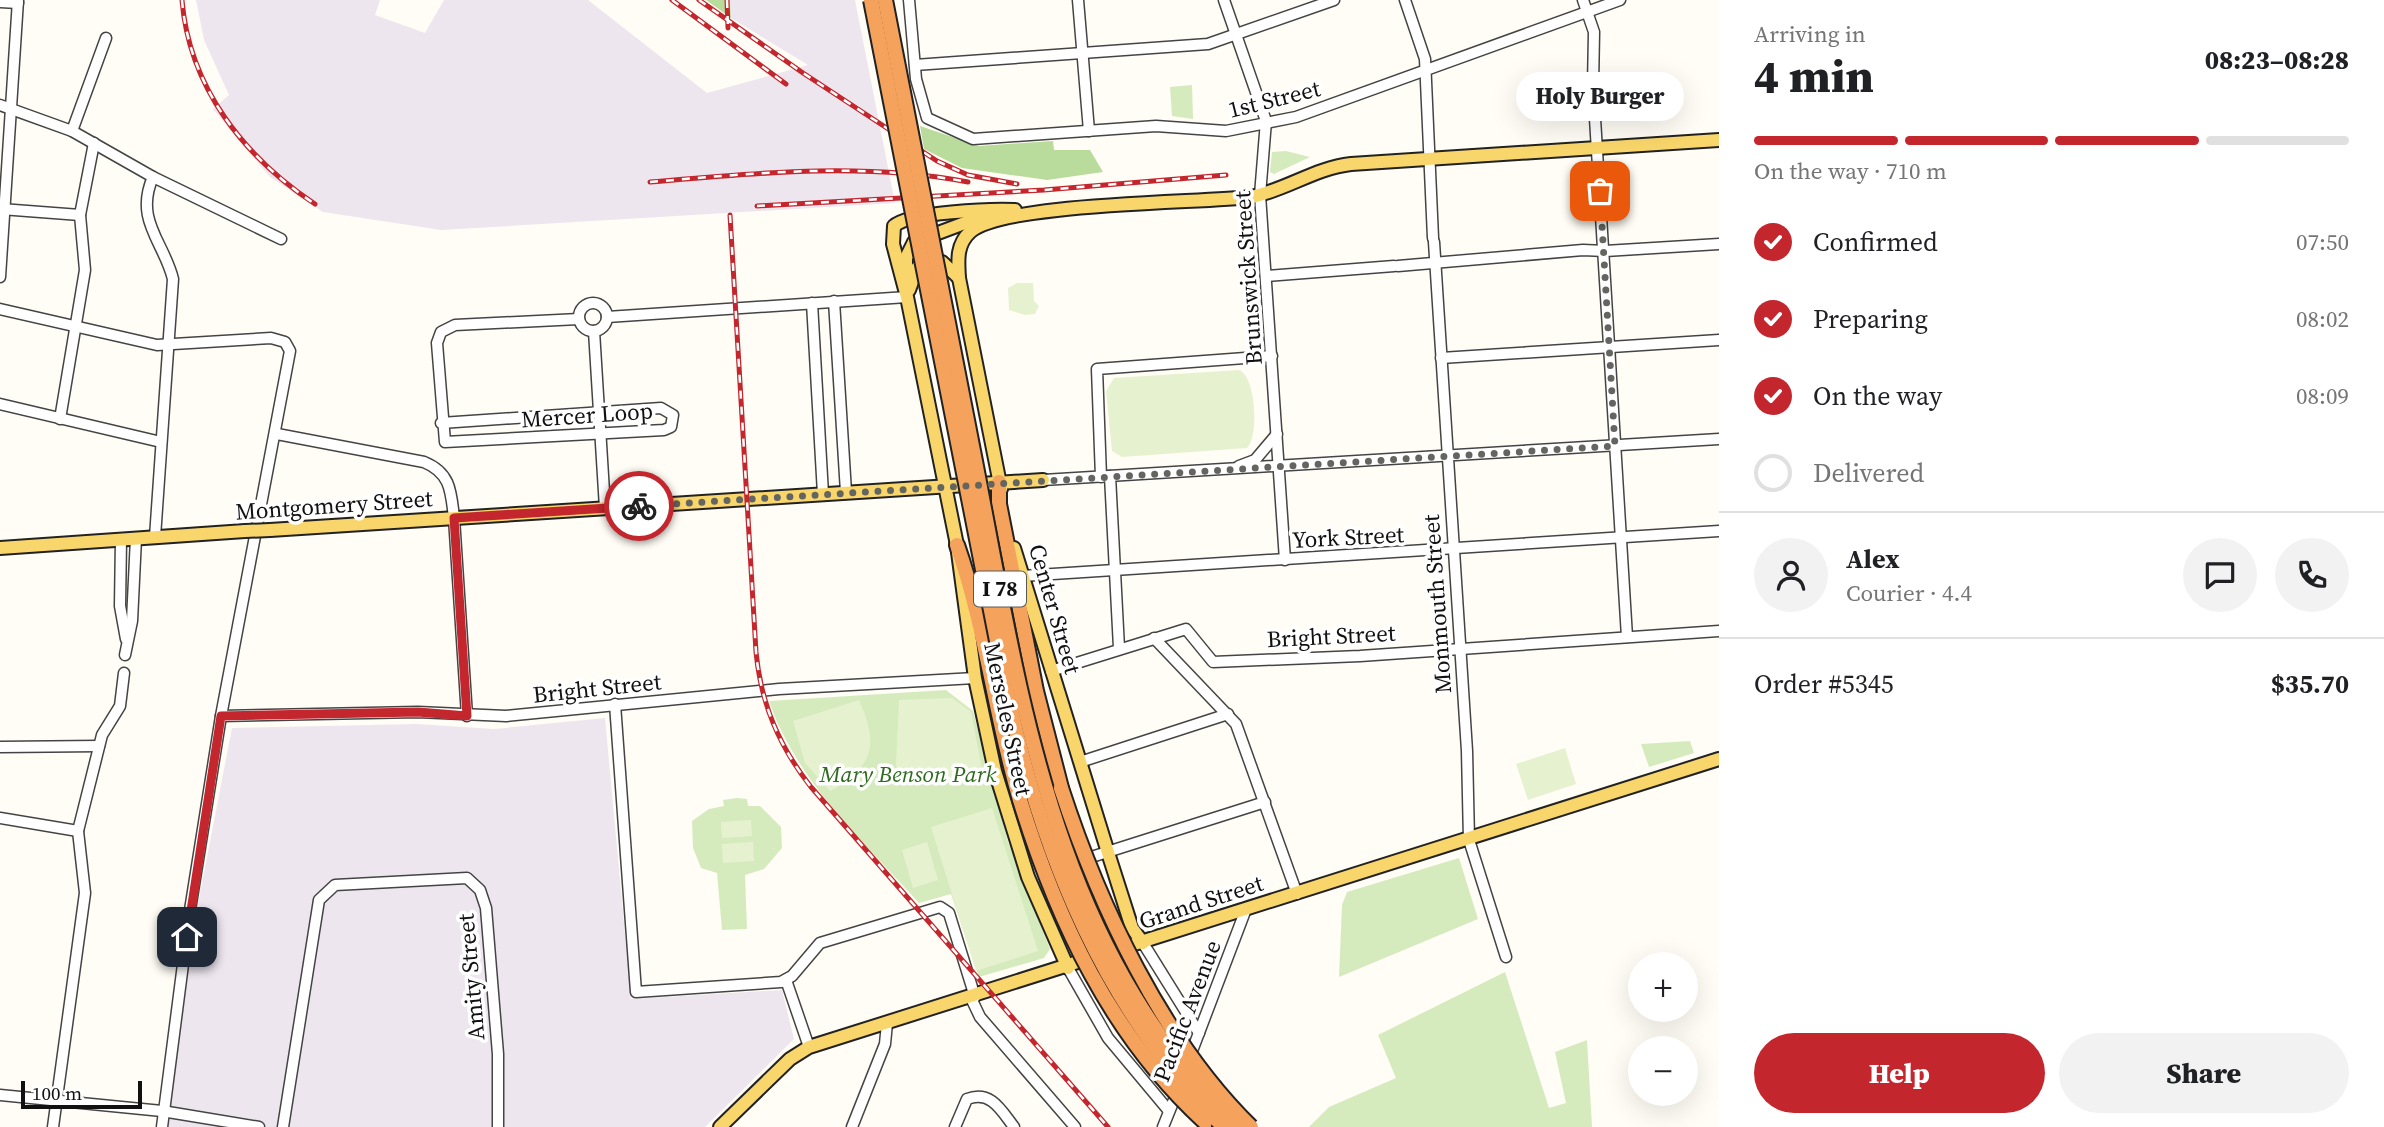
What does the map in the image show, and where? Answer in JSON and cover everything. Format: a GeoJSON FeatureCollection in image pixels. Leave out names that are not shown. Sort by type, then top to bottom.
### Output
{"type":"FeatureCollection","features":[{"type":"Feature","properties":{"kind":"highway","name":"I 78"},"geometry":{"type":"LineString","coordinates":[[871,0],[1008,697],[1037,806],[1074,908],[1109,980],[1169,1067],[1224,1127]]}},
{"type":"Feature","properties":{"kind":"highway","name":"I 78"},"geometry":{"type":"LineString","coordinates":[[885,0],[1019,689],[1052,813],[1087,908],[1133,998],[1175,1058],[1239,1127]]}},
{"type":"Feature","properties":{"kind":"highway"},"geometry":{"type":"LineString","coordinates":[[999,482],[999,504],[1028,654],[1061,788],[1088,866],[1116,929],[1181,1041],[1218,1091],[1251,1127]]}},
{"type":"Feature","properties":{"kind":"highway"},"geometry":{"type":"LineString","coordinates":[[957,545],[973,599],[992,692],[1020,800],[1051,888],[1097,985],[1159,1074],[1211,1127]]}},
{"type":"Feature","properties":{"kind":"highway"},"geometry":{"type":"LineString","coordinates":[[975,678],[982,680],[992,692]]}},
{"type":"Feature","properties":{"kind":"main road"},"geometry":{"type":"LineString","coordinates":[[907,297],[893,244],[892,229],[895,224],[906,220],[978,210],[1040,212],[1260,195],[1330,167],[1597,147],[1719,141]]}},
{"type":"Feature","properties":{"kind":"main road"},"geometry":{"type":"LineString","coordinates":[[907,297],[905,263],[914,242],[982,216],[1021,211]]}},
{"type":"Feature","properties":{"kind":"main road","name":"Center Street"},"geometry":{"type":"LineString","coordinates":[[1040,212],[998,219],[971,231],[958,253],[959,278],[999,482],[1021,576],[1132,928],[1143,943]]}},
{"type":"Feature","properties":{"kind":"main road"},"geometry":{"type":"LineString","coordinates":[[907,297],[916,268],[925,260],[938,259],[959,278]]}},
{"type":"Feature","properties":{"kind":"main road","name":"Merseles Street"},"geometry":{"type":"LineString","coordinates":[[907,297],[957,545],[975,678],[995,771],[1028,877],[1068,968]]}},
{"type":"Feature","properties":{"kind":"main road","name":"Montgomery Street"},"geometry":{"type":"LineString","coordinates":[[0,548],[1043,480]]}},
{"type":"Feature","properties":{"kind":"main road","name":"Grand Street"},"geometry":{"type":"LineString","coordinates":[[720,1127],[790,1059],[809,1047],[1068,968],[1719,759]]}},
{"type":"Feature","properties":{"kind":"street"},"geometry":{"type":"LineString","coordinates":[[909,0],[915,65],[1208,44],[1334,0]]}},
{"type":"Feature","properties":{"kind":"street"},"geometry":{"type":"LineString","coordinates":[[1078,0],[1088,131]]}},
{"type":"Feature","properties":{"kind":"street","name":"Brunswick Street"},"geometry":{"type":"LineString","coordinates":[[1224,0],[1266,124],[1260,195],[1278,433],[1284,560]]}},
{"type":"Feature","properties":{"kind":"street","name":"Monmouth Street"},"geometry":{"type":"LineString","coordinates":[[1405,0],[1425,59],[1426,71],[1428,159],[1471,823],[1469,840],[1506,957]]}},
{"type":"Feature","properties":{"kind":"street"},"geometry":{"type":"LineString","coordinates":[[1583,0],[1594,32],[1593,86],[1628,637]]}},
{"type":"Feature","properties":{"kind":"street","name":"1st Street"},"geometry":{"type":"LineString","coordinates":[[915,65],[926,115],[973,139],[1163,126],[1221,132],[1296,117],[1620,0]]}},
{"type":"Feature","properties":{"kind":"street"},"geometry":{"type":"LineString","coordinates":[[0,2],[18,2],[0,277]]}},
{"type":"Feature","properties":{"kind":"street"},"geometry":{"type":"LineString","coordinates":[[72,131],[106,38]]}},
{"type":"Feature","properties":{"kind":"street"},"geometry":{"type":"LineString","coordinates":[[0,105],[72,131],[153,177],[281,239]]}},
{"type":"Feature","properties":{"kind":"street"},"geometry":{"type":"LineString","coordinates":[[60,418],[85,270],[80,215],[94,143]]}},
{"type":"Feature","properties":{"kind":"street"},"geometry":{"type":"LineString","coordinates":[[153,177],[148,223],[155,242],[168,262],[173,279],[155,537]]}},
{"type":"Feature","properties":{"kind":"street"},"geometry":{"type":"LineString","coordinates":[[3,209],[80,215]]}},
{"type":"Feature","properties":{"kind":"street"},"geometry":{"type":"LineString","coordinates":[[1266,276],[1583,250],[1605,251],[1719,243]]}},
{"type":"Feature","properties":{"kind":"street"},"geometry":{"type":"LineString","coordinates":[[607,317],[907,297]]}},
{"type":"Feature","properties":{"kind":"street"},"geometry":{"type":"LineString","coordinates":[[834,302],[846,492]]}},
{"type":"Feature","properties":{"kind":"street"},"geometry":{"type":"LineString","coordinates":[[812,303],[823,494]]}},
{"type":"Feature","properties":{"kind":"street"},"geometry":{"type":"LineString","coordinates":[[592,304],[604,309],[607,317],[604,326],[594,331],[585,328],[579,319],[582,309],[592,304]]}},
{"type":"Feature","properties":{"kind":"street"},"geometry":{"type":"LineString","coordinates":[[0,309],[169,346],[271,338],[285,342],[290,358],[221,716],[162,1111],[162,1127]]}},
{"type":"Feature","properties":{"kind":"street","name":"Mercer Loop"},"geometry":{"type":"LineString","coordinates":[[441,423],[661,408],[668,410],[674,418],[671,427],[664,430],[601,435],[445,442],[441,423],[437,343],[441,332],[455,325],[579,319]]}},
{"type":"Feature","properties":{"kind":"street"},"geometry":{"type":"LineString","coordinates":[[594,331],[605,508]]}},
{"type":"Feature","properties":{"kind":"street"},"geometry":{"type":"LineString","coordinates":[[1441,358],[1719,340]]}},
{"type":"Feature","properties":{"kind":"street"},"geometry":{"type":"LineString","coordinates":[[1119,648],[1113,526],[1105,477],[1097,369],[1272,356]]}},
{"type":"Feature","properties":{"kind":"street"},"geometry":{"type":"LineString","coordinates":[[0,404],[161,442]]}},
{"type":"Feature","properties":{"kind":"street"},"geometry":{"type":"LineString","coordinates":[[1230,470],[1255,460],[1278,433]]}},
{"type":"Feature","properties":{"kind":"street"},"geometry":{"type":"LineString","coordinates":[[277,434],[424,462],[438,468],[451,487],[467,716]]}},
{"type":"Feature","properties":{"kind":"street","name":"Montgomery Street"},"geometry":{"type":"LineString","coordinates":[[1043,480],[1719,439]]}},
{"type":"Feature","properties":{"kind":"street","name":"York Street"},"geometry":{"type":"LineString","coordinates":[[1021,576],[1719,531]]}},
{"type":"Feature","properties":{"kind":"street"},"geometry":{"type":"LineString","coordinates":[[125,655],[132,621],[136,538]]}},
{"type":"Feature","properties":{"kind":"street"},"geometry":{"type":"LineString","coordinates":[[121,539],[120,606],[126,643]]}},
{"type":"Feature","properties":{"kind":"street","name":"Bright Street"},"geometry":{"type":"LineString","coordinates":[[1051,671],[1186,629],[1213,662],[1360,656],[1459,647],[1719,631]]}},
{"type":"Feature","properties":{"kind":"street"},"geometry":{"type":"LineString","coordinates":[[1154,638],[1236,724],[1297,894]]}},
{"type":"Feature","properties":{"kind":"street"},"geometry":{"type":"LineString","coordinates":[[53,1127],[85,893],[78,831],[99,746],[120,706],[124,673]]}},
{"type":"Feature","properties":{"kind":"street","name":"Bright Street"},"geometry":{"type":"LineString","coordinates":[[221,716],[418,712],[467,716],[524,715],[615,704],[713,698],[779,689],[975,678]]}},
{"type":"Feature","properties":{"kind":"street"},"geometry":{"type":"LineString","coordinates":[[615,704],[636,992],[786,980],[820,943],[940,906],[949,914],[980,1017],[1075,1127]]}},
{"type":"Feature","properties":{"kind":"street"},"geometry":{"type":"LineString","coordinates":[[1080,762],[1228,714]]}},
{"type":"Feature","properties":{"kind":"street"},"geometry":{"type":"LineString","coordinates":[[0,747],[99,746]]}},
{"type":"Feature","properties":{"kind":"street"},"geometry":{"type":"LineString","coordinates":[[1028,877],[1265,802]]}},
{"type":"Feature","properties":{"kind":"street"},"geometry":{"type":"LineString","coordinates":[[0,818],[78,831]]}},
{"type":"Feature","properties":{"kind":"street","name":"Amity Street"},"geometry":{"type":"LineString","coordinates":[[283,1127],[319,900],[335,885],[467,878],[480,890],[486,908],[498,1054],[498,1127]]}},
{"type":"Feature","properties":{"kind":"street","name":"Pacific Avenue"},"geometry":{"type":"LineString","coordinates":[[1163,1127],[1246,909]]}},
{"type":"Feature","properties":{"kind":"street"},"geometry":{"type":"LineString","coordinates":[[1143,943],[1199,1033]]}},
{"type":"Feature","properties":{"kind":"street","name":"Merseles Street"},"geometry":{"type":"LineString","coordinates":[[1068,968],[1108,1038],[1169,1111]]}},
{"type":"Feature","properties":{"kind":"street"},"geometry":{"type":"LineString","coordinates":[[786,980],[809,1047]]}},
{"type":"Feature","properties":{"kind":"street"},"geometry":{"type":"LineString","coordinates":[[852,1127],[885,1044],[887,1023]]}},
{"type":"Feature","properties":{"kind":"street"},"geometry":{"type":"LineString","coordinates":[[0,1096],[162,1111],[259,1127]]}},
{"type":"Feature","properties":{"kind":"street"},"geometry":{"type":"LineString","coordinates":[[954,1127],[967,1099],[977,1096],[993,1101],[1014,1127]]}},
{"type":"Feature","properties":{"kind":"shaded area"},"geometry":{"type":"Polygon","coordinates":[[[196,0],[380,0],[375,15],[425,33],[444,0],[588,0],[707,93],[808,65],[731,18],[730,0],[855,0],[895,203],[441,230],[323,212],[270,177],[213,109],[229,95],[204,40],[196,0]]]}},
{"type":"Feature","properties":{"kind":"shaded area"},"geometry":{"type":"Polygon","coordinates":[[[605,718],[631,999],[782,990],[794,1039],[705,1127],[168,1127],[195,919],[232,728],[417,724],[494,729],[605,718]]]}},
{"type":"Feature","properties":{"kind":"green space"},"geometry":{"type":"Polygon","coordinates":[[[706,0],[730,0],[731,18],[706,0]]]}},
{"type":"Feature","properties":{"kind":"green space"},"geometry":{"type":"Polygon","coordinates":[[[1192,85],[1193,119],[1172,116],[1170,87],[1192,85]]]}},
{"type":"Feature","properties":{"kind":"green space"},"geometry":{"type":"Polygon","coordinates":[[[920,126],[979,146],[1053,141],[1054,150],[1090,150],[1103,172],[1047,180],[962,168],[924,149],[920,126]]]}},
{"type":"Feature","properties":{"kind":"green space"},"geometry":{"type":"Polygon","coordinates":[[[1286,151],[1310,157],[1274,174],[1270,172],[1272,152],[1286,151]]]}},
{"type":"Feature","properties":{"kind":"green space"},"geometry":{"type":"Polygon","coordinates":[[[1017,283],[1033,283],[1034,301],[1039,306],[1035,314],[1025,315],[1009,310],[1008,288],[1017,283]]]}},
{"type":"Feature","properties":{"kind":"green space"},"geometry":{"type":"Polygon","coordinates":[[[1239,370],[1249,383],[1254,407],[1253,432],[1247,448],[1122,457],[1112,451],[1106,391],[1114,378],[1239,370]]]}},
{"type":"Feature","properties":{"kind":"green space","name":"Mary Benson Park"},"geometry":{"type":"Polygon","coordinates":[[[946,690],[973,711],[1008,842],[1050,949],[1044,958],[979,977],[951,894],[919,903],[854,833],[814,784],[796,758],[769,701],[946,690]]]}},
{"type":"Feature","properties":{"kind":"green space"},"geometry":{"type":"Polygon","coordinates":[[[952,698],[971,712],[983,775],[903,783],[896,765],[899,700],[952,698]]]}},
{"type":"Feature","properties":{"kind":"green space"},"geometry":{"type":"Polygon","coordinates":[[[859,700],[869,730],[868,753],[856,773],[830,791],[805,763],[793,721],[859,700]]]}},
{"type":"Feature","properties":{"kind":"green space"},"geometry":{"type":"Polygon","coordinates":[[[1690,741],[1694,753],[1649,767],[1641,744],[1690,741]]]}},
{"type":"Feature","properties":{"kind":"green space"},"geometry":{"type":"Polygon","coordinates":[[[1565,748],[1576,784],[1528,800],[1516,764],[1565,748]]]}},
{"type":"Feature","properties":{"kind":"green space"},"geometry":{"type":"Polygon","coordinates":[[[747,799],[748,806],[760,806],[781,827],[782,848],[764,869],[745,875],[747,929],[722,930],[717,873],[701,868],[693,848],[692,821],[709,809],[724,806],[723,800],[747,799]]]}},
{"type":"Feature","properties":{"kind":"green space"},"geometry":{"type":"Polygon","coordinates":[[[992,808],[1038,951],[976,971],[931,827],[992,808]]]}},
{"type":"Feature","properties":{"kind":"green space"},"geometry":{"type":"Polygon","coordinates":[[[751,820],[752,836],[722,838],[721,822],[751,820]]]}},
{"type":"Feature","properties":{"kind":"green space"},"geometry":{"type":"Polygon","coordinates":[[[753,842],[754,861],[723,863],[722,844],[753,842]]]}},
{"type":"Feature","properties":{"kind":"green space"},"geometry":{"type":"Polygon","coordinates":[[[927,842],[938,880],[913,888],[902,850],[927,842]]]}},
{"type":"Feature","properties":{"kind":"green space"},"geometry":{"type":"Polygon","coordinates":[[[1459,858],[1478,919],[1339,977],[1342,905],[1347,892],[1459,858]]]}},
{"type":"Feature","properties":{"kind":"green space"},"geometry":{"type":"Polygon","coordinates":[[[1505,972],[1549,1108],[1566,1103],[1555,1052],[1587,1040],[1592,1127],[1309,1127],[1329,1107],[1396,1078],[1378,1035],[1505,972]]]}},
{"type":"Feature","properties":{"kind":"railway"},"geometry":{"type":"LineString","coordinates":[[182,0],[187,32],[196,62],[224,117],[265,165],[315,204]]}},
{"type":"Feature","properties":{"kind":"railway"},"geometry":{"type":"LineString","coordinates":[[672,0],[786,84]]}},
{"type":"Feature","properties":{"kind":"railway"},"geometry":{"type":"LineString","coordinates":[[699,0],[803,73],[937,161],[968,175],[1017,184]]}},
{"type":"Feature","properties":{"kind":"railway"},"geometry":{"type":"LineString","coordinates":[[727,0],[728,28]]}},
{"type":"Feature","properties":{"kind":"railway"},"geometry":{"type":"LineString","coordinates":[[650,182],[809,171],[889,172],[968,182]]}},
{"type":"Feature","properties":{"kind":"railway"},"geometry":{"type":"LineString","coordinates":[[757,206],[1044,190],[1226,175]]}},
{"type":"Feature","properties":{"kind":"railway"},"geometry":{"type":"LineString","coordinates":[[730,215],[756,652],[762,689],[773,724],[811,787],[1108,1127]]}},
{"type":"Feature","properties":{"kind":"way so far"},"geometry":{"type":"LineString","coordinates":[[639,506],[1615,446],[1600,191]]}},
{"type":"Feature","properties":{"kind":"place","name":"Holy Burger"},"geometry":{"type":"Point","coordinates":[1600,191]}},
{"type":"Feature","properties":{"kind":"route"},"geometry":{"type":"LineString","coordinates":[[187,937],[221,716],[418,712],[467,716],[454,518],[639,506]]}}]}
